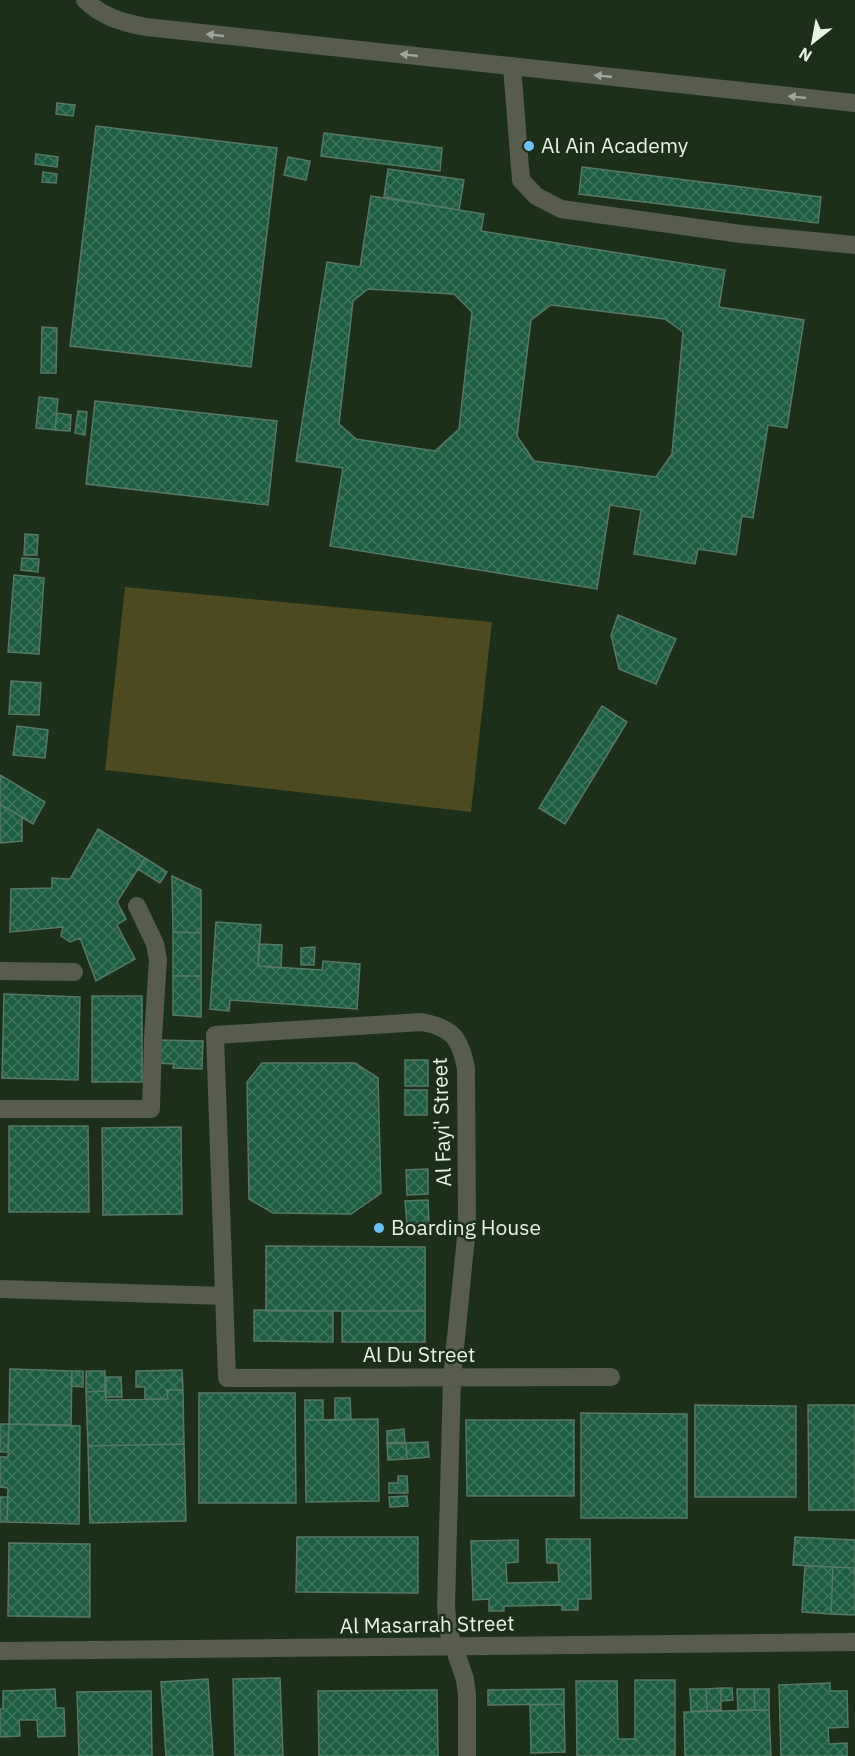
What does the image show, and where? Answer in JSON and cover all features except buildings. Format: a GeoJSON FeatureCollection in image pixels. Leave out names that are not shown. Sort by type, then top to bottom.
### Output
{"type":"FeatureCollection","features":[{"type":"Feature","properties":{"kind":"street"},"geometry":{"type":"LineString","coordinates":[[85,0],[102,13],[122,22],[146,27],[855,103]]}},
{"type":"Feature","properties":{"kind":"street"},"geometry":{"type":"LineString","coordinates":[[512,66],[521,180],[536,196],[561,209],[741,234],[855,245]]}},
{"type":"Feature","properties":{"kind":"street"},"geometry":{"type":"LineString","coordinates":[[0,1108],[151,1109],[158,960],[155,944],[136,906]]}},
{"type":"Feature","properties":{"kind":"street"},"geometry":{"type":"LineString","coordinates":[[0,971],[74,972]]}},
{"type":"Feature","properties":{"kind":"street","name":"Al Fayi' Street"},"geometry":{"type":"LineString","coordinates":[[227,1378],[215,1035],[422,1022],[440,1026],[453,1034],[462,1047],[466,1068],[467,1227],[452,1378],[446,1606],[448,1630],[465,1679],[468,1756]]}},
{"type":"Feature","properties":{"kind":"street"},"geometry":{"type":"LineString","coordinates":[[0,1289],[224,1296]]}},
{"type":"Feature","properties":{"kind":"street","name":"Al Du Street"},"geometry":{"type":"LineString","coordinates":[[227,1378],[611,1377]]}},
{"type":"Feature","properties":{"kind":"street","name":"Al Masarrah Street"},"geometry":{"type":"LineString","coordinates":[[0,1651],[855,1642]]}},
{"type":"Feature","properties":{"kind":"shaded area"},"geometry":{"type":"Polygon","coordinates":[[[125,587],[492,622],[471,812],[105,770],[125,587]]]}},
{"type":"Feature","properties":{"kind":"place","name":"Al Ain Academy"},"geometry":{"type":"Point","coordinates":[529,146]}},
{"type":"Feature","properties":{"kind":"place","name":"Boarding House"},"geometry":{"type":"Point","coordinates":[379,1228]}}]}
